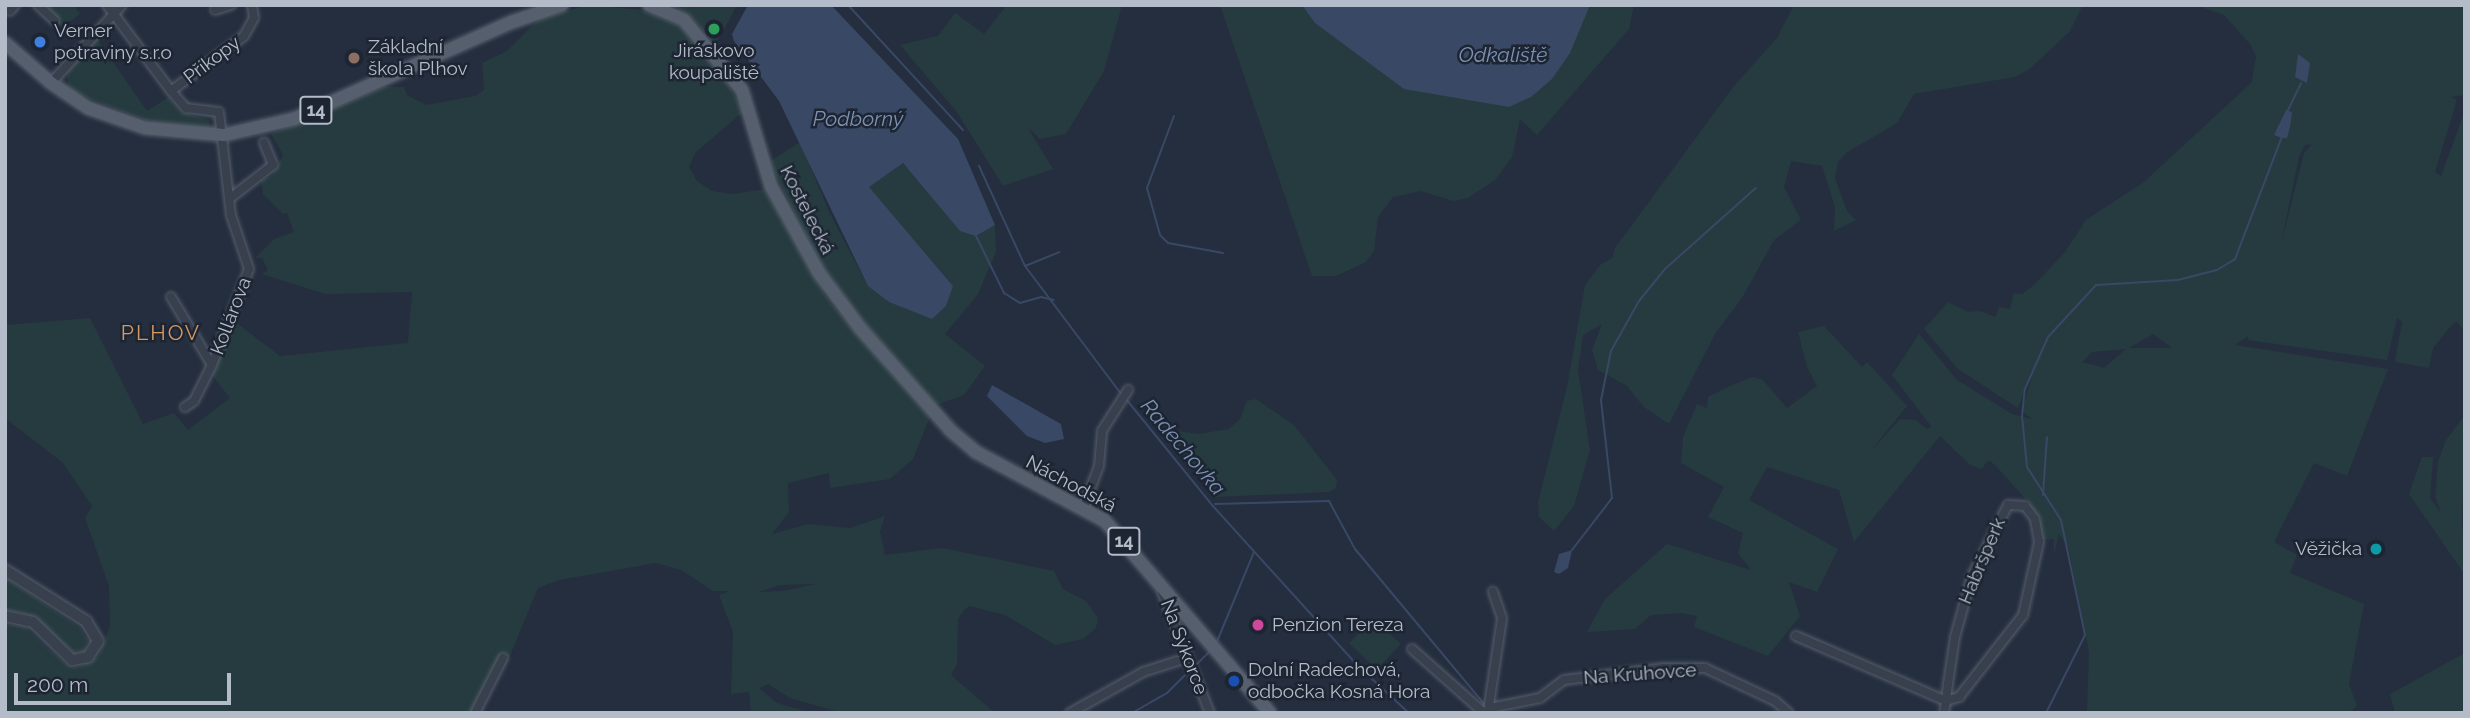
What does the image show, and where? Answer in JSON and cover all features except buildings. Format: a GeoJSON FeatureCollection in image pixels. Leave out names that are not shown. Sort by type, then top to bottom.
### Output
{"type":"FeatureCollection","features":[{"type":"Feature","properties":{"kind":"main road","name":"14"},"geometry":{"type":"LineString","coordinates":[[5,43],[51,83],[88,108],[124,122],[224,135],[294,119],[512,22],[562,5]]}},
{"type":"Feature","properties":{"kind":"main road","name":"Kostelecká"},"geometry":{"type":"LineString","coordinates":[[649,5],[684,20],[742,90],[766,174],[819,273],[847,313],[951,431]]}},
{"type":"Feature","properties":{"kind":"main road","name":"Náchodská"},"geometry":{"type":"LineString","coordinates":[[951,431],[998,467],[1083,509],[1112,527],[1270,713]]}},
{"type":"Feature","properties":{"kind":"street"},"geometry":{"type":"LineString","coordinates":[[38,5],[55,22]]}},
{"type":"Feature","properties":{"kind":"street"},"geometry":{"type":"LineString","coordinates":[[51,83],[110,9],[122,5]]}},
{"type":"Feature","properties":{"kind":"street","name":"Příkopy"},"geometry":{"type":"LineString","coordinates":[[215,10],[231,5]]}},
{"type":"Feature","properties":{"kind":"street","name":"Příkopy"},"geometry":{"type":"LineString","coordinates":[[110,9],[172,91],[244,36],[254,18],[252,5]]}},
{"type":"Feature","properties":{"kind":"street"},"geometry":{"type":"LineString","coordinates":[[172,91],[186,108],[219,112],[224,135]]}},
{"type":"Feature","properties":{"kind":"street","name":"Kollárova"},"geometry":{"type":"LineString","coordinates":[[186,407],[194,401],[212,365],[249,269],[229,199],[224,135]]}},
{"type":"Feature","properties":{"kind":"street"},"geometry":{"type":"LineString","coordinates":[[229,199],[273,165],[264,144]]}},
{"type":"Feature","properties":{"kind":"street"},"geometry":{"type":"LineString","coordinates":[[171,297],[212,365]]}},
{"type":"Feature","properties":{"kind":"street"},"geometry":{"type":"LineString","coordinates":[[1083,509],[1099,466],[1102,431],[1127,391]]}},
{"type":"Feature","properties":{"kind":"street","name":"Habršperk"},"geometry":{"type":"LineString","coordinates":[[1944,713],[1946,701],[1963,599],[1972,576],[2008,505],[2025,506],[2035,519],[2039,542],[2023,615],[1959,697],[1946,701]]}},
{"type":"Feature","properties":{"kind":"street"},"geometry":{"type":"LineString","coordinates":[[5,570],[86,621],[98,641],[88,657],[72,660],[33,622],[5,617]]}},
{"type":"Feature","properties":{"kind":"street","name":"Na Sýkorce"},"geometry":{"type":"LineString","coordinates":[[1158,581],[1210,713]]}},
{"type":"Feature","properties":{"kind":"street"},"geometry":{"type":"LineString","coordinates":[[1487,711],[1502,618],[1493,592]]}},
{"type":"Feature","properties":{"kind":"street"},"geometry":{"type":"LineString","coordinates":[[1796,636],[1946,701]]}},
{"type":"Feature","properties":{"kind":"street"},"geometry":{"type":"LineString","coordinates":[[1412,649],[1487,711]]}},
{"type":"Feature","properties":{"kind":"street"},"geometry":{"type":"LineString","coordinates":[[475,713],[503,658]]}},
{"type":"Feature","properties":{"kind":"street"},"geometry":{"type":"LineString","coordinates":[[1070,713],[1143,672],[1187,658]]}},
{"type":"Feature","properties":{"kind":"street","name":"Na Kruhovce"},"geometry":{"type":"LineString","coordinates":[[1487,711],[1540,698],[1564,680],[1663,668],[1705,668],[1775,701],[1789,713]]}},
{"type":"Feature","properties":{"kind":"green space"},"geometry":{"type":"Polygon","coordinates":[[[46,5],[74,5],[80,14],[62,28],[46,5]]]}},
{"type":"Feature","properties":{"kind":"green space"},"geometry":{"type":"Polygon","coordinates":[[[589,5],[642,10],[680,25],[724,77],[744,111],[696,152],[689,167],[697,181],[712,191],[733,194],[765,189],[829,301],[930,417],[913,459],[890,479],[830,488],[829,473],[788,483],[789,512],[772,534],[809,524],[850,528],[885,516],[880,531],[885,555],[942,548],[1054,571],[1063,589],[1086,601],[1098,618],[1096,628],[1083,639],[1055,645],[1005,615],[970,606],[964,610],[958,619],[957,664],[951,675],[995,713],[842,713],[790,698],[768,684],[759,688],[777,703],[812,713],[751,713],[749,692],[731,694],[733,632],[719,595],[730,591],[713,591],[681,570],[656,563],[559,580],[538,588],[509,658],[475,713],[5,713],[5,624],[25,627],[65,664],[79,667],[98,657],[110,626],[109,586],[85,518],[92,506],[63,463],[5,418],[5,325],[90,318],[143,424],[174,413],[188,430],[230,398],[212,375],[234,321],[280,356],[408,343],[412,292],[325,294],[262,274],[268,270],[262,258],[255,258],[274,239],[294,232],[287,213],[283,214],[263,194],[261,181],[272,176],[283,155],[271,134],[384,87],[404,87],[407,95],[426,105],[475,96],[484,90],[482,63],[507,51],[540,18],[589,5]],[[816,584],[780,585],[758,592],[783,591],[816,584]]]}},
{"type":"Feature","properties":{"kind":"green space","name":"Jiráskovo koupaliště"},"geometry":{"type":"Polygon","coordinates":[[[671,5],[737,5],[715,46],[689,15],[671,5]]]}},
{"type":"Feature","properties":{"kind":"green space"},"geometry":{"type":"Polygon","coordinates":[[[1007,5],[1122,5],[1104,71],[1066,134],[1040,139],[1028,128],[1053,169],[1003,186],[957,112],[900,45],[938,36],[955,13],[984,34],[1007,5]]]}},
{"type":"Feature","properties":{"kind":"green space"},"geometry":{"type":"Polygon","coordinates":[[[1220,5],[1634,5],[1629,29],[1537,135],[1520,119],[1512,157],[1495,180],[1468,198],[1453,201],[1421,191],[1393,197],[1378,217],[1374,251],[1366,262],[1336,276],[1312,276],[1220,5]]]}},
{"type":"Feature","properties":{"kind":"green space"},"geometry":{"type":"Polygon","coordinates":[[[1794,5],[2083,5],[2070,31],[2031,68],[2015,77],[1914,94],[1897,123],[1846,153],[1838,162],[1835,178],[1847,211],[1856,220],[1834,231],[1835,207],[1822,166],[1791,161],[1784,187],[1801,220],[1774,240],[1742,298],[1715,334],[1669,424],[1644,407],[1627,386],[1598,370],[1592,350],[1602,324],[1583,335],[1578,370],[1590,450],[1574,506],[1554,531],[1539,517],[1538,502],[1567,387],[1585,285],[1600,265],[1612,258],[1615,248],[1734,86],[1777,38],[1794,5]]]}},
{"type":"Feature","properties":{"kind":"green space"},"geometry":{"type":"Polygon","coordinates":[[[2195,5],[2465,5],[2465,95],[2451,97],[2457,100],[2435,172],[2441,176],[2465,111],[2465,331],[2456,321],[2449,328],[2433,348],[2429,368],[2395,362],[2402,322],[2397,318],[2387,360],[2248,340],[2248,336],[2235,345],[2388,369],[2347,476],[2314,463],[2274,542],[2297,555],[2290,573],[2364,604],[2349,684],[2357,706],[2348,713],[2087,713],[2089,652],[2068,546],[2059,534],[2054,554],[2054,539],[2040,540],[2030,504],[1996,466],[1989,460],[1981,469],[1970,465],[1940,436],[1854,542],[1839,490],[1767,467],[1749,500],[1838,549],[1817,592],[1789,582],[1800,616],[1768,656],[1694,627],[1697,616],[1681,613],[1651,615],[1635,629],[1587,632],[1605,599],[1667,544],[1751,570],[1738,553],[1743,533],[1708,517],[1724,487],[1681,463],[1683,437],[1697,404],[1707,408],[1708,397],[1753,377],[1763,380],[1787,408],[1817,386],[1807,367],[1798,332],[1824,326],[1862,367],[1867,362],[1907,406],[1869,453],[1900,419],[1916,420],[1927,429],[1931,426],[1892,375],[1919,334],[1957,380],[2012,414],[2032,419],[2022,411],[2035,365],[2018,408],[1958,369],[1924,329],[1948,302],[1968,312],[1980,311],[1995,317],[1999,307],[2010,309],[2014,293],[2022,294],[2034,285],[2065,252],[2086,220],[2144,182],[2252,82],[2256,56],[2250,44],[2224,15],[2195,5]],[[2312,144],[2305,145],[2299,157],[2281,244],[2304,153],[2312,144]],[[2153,334],[2129,348],[2172,348],[2153,334]],[[2126,349],[2092,352],[2082,362],[2104,368],[2126,349]]]}},
{"type":"Feature","properties":{"kind":"green space"},"geometry":{"type":"Polygon","coordinates":[[[97,39],[147,111],[169,97],[181,112],[209,120],[210,128],[150,122],[75,93],[68,87],[67,73],[97,39]]]}},
{"type":"Feature","properties":{"kind":"green space"},"geometry":{"type":"Polygon","coordinates":[[[800,142],[830,214],[868,286],[950,282],[868,187],[902,163],[976,236],[995,225],[996,252],[978,294],[945,334],[985,366],[964,395],[936,405],[852,309],[824,270],[769,162],[800,142]]]}},
{"type":"Feature","properties":{"kind":"green space"},"geometry":{"type":"Polygon","coordinates":[[[1256,399],[1294,425],[1337,480],[1336,488],[1329,492],[1217,497],[1169,436],[1171,430],[1198,434],[1229,429],[1240,419],[1247,401],[1256,399]]]}},
{"type":"Feature","properties":{"kind":"green space"},"geometry":{"type":"Polygon","coordinates":[[[2465,415],[2462,521],[2465,575],[2409,494],[2422,457],[2433,457],[2430,498],[2441,513],[2435,497],[2438,462],[2446,440],[2465,415]]]}},
{"type":"Feature","properties":{"kind":"green space"},"geometry":{"type":"Polygon","coordinates":[[[5,578],[79,627],[88,640],[84,651],[75,653],[28,614],[5,610],[5,578]]]}},
{"type":"Feature","properties":{"kind":"green space"},"geometry":{"type":"Polygon","coordinates":[[[1373,618],[1401,644],[1377,670],[1349,644],[1373,618]]]}},
{"type":"Feature","properties":{"kind":"green space"},"geometry":{"type":"Polygon","coordinates":[[[2465,653],[2465,713],[2395,713],[2390,694],[2465,653]]]}},
{"type":"Feature","properties":{"kind":"water","name":"Podborný"},"geometry":{"type":"Polygon","coordinates":[[[748,5],[831,5],[958,139],[995,225],[976,236],[960,231],[903,163],[869,187],[953,286],[946,306],[932,319],[889,302],[868,286],[779,101],[734,41],[732,34],[748,5]]]}},
{"type":"Feature","properties":{"kind":"water","name":"Odkaliště"},"geometry":{"type":"Polygon","coordinates":[[[1302,5],[1590,5],[1570,53],[1552,79],[1531,97],[1509,107],[1404,89],[1315,23],[1302,5]]]}},
{"type":"Feature","properties":{"kind":"water"},"geometry":{"type":"Polygon","coordinates":[[[2298,54],[2310,63],[2307,83],[2295,77],[2298,54]]]}},
{"type":"Feature","properties":{"kind":"water"},"geometry":{"type":"Polygon","coordinates":[[[2286,110],[2292,112],[2290,127],[2287,138],[2282,138],[2274,135],[2286,110]]]}},
{"type":"Feature","properties":{"kind":"water"},"geometry":{"type":"Polygon","coordinates":[[[992,385],[1061,424],[1064,439],[1045,443],[1027,436],[987,396],[992,385]]]}},
{"type":"Feature","properties":{"kind":"water"},"geometry":{"type":"Polygon","coordinates":[[[1572,550],[1568,568],[1559,574],[1554,572],[1559,554],[1572,550]]]}},
{"type":"Feature","properties":{"kind":"waterway","name":"Radechovka"},"geometry":{"type":"LineString","coordinates":[[848,5],[963,130]]}},
{"type":"Feature","properties":{"kind":"waterway"},"geometry":{"type":"LineString","coordinates":[[2288,110],[2301,83]]}},
{"type":"Feature","properties":{"kind":"waterway"},"geometry":{"type":"LineString","coordinates":[[1174,116],[1147,188],[1160,235],[1168,243],[1223,253]]}},
{"type":"Feature","properties":{"kind":"waterway"},"geometry":{"type":"LineString","coordinates":[[2046,713],[2085,635],[2061,520],[2027,467],[2022,416],[2025,389],[2048,337],[2096,285],[2178,280],[2217,270],[2235,259],[2281,139]]}},
{"type":"Feature","properties":{"kind":"waterway","name":"Radechovka"},"geometry":{"type":"LineString","coordinates":[[979,166],[1025,266],[1122,395]]}},
{"type":"Feature","properties":{"kind":"waterway"},"geometry":{"type":"LineString","coordinates":[[1572,550],[1612,498],[1601,400],[1611,351],[1639,301],[1665,269],[1756,188]]}},
{"type":"Feature","properties":{"kind":"waterway"},"geometry":{"type":"LineString","coordinates":[[976,236],[1004,293],[1020,303],[1041,297],[1054,300]]}},
{"type":"Feature","properties":{"kind":"waterway"},"geometry":{"type":"LineString","coordinates":[[1025,266],[1059,252]]}},
{"type":"Feature","properties":{"kind":"waterway","name":"Radechovka"},"geometry":{"type":"LineString","coordinates":[[1126,399],[1212,505],[1356,664],[1409,713]]}},
{"type":"Feature","properties":{"kind":"waterway"},"geometry":{"type":"LineString","coordinates":[[2043,495],[2047,437]]}},
{"type":"Feature","properties":{"kind":"waterway"},"geometry":{"type":"LineString","coordinates":[[1215,504],[1329,501],[1355,549],[1485,705]]}},
{"type":"Feature","properties":{"kind":"waterway"},"geometry":{"type":"LineString","coordinates":[[1216,644],[1254,552]]}},
{"type":"Feature","properties":{"kind":"waterway"},"geometry":{"type":"LineString","coordinates":[[1196,665],[1210,651]]}},
{"type":"Feature","properties":{"kind":"waterway"},"geometry":{"type":"LineString","coordinates":[[1132,713],[1167,693],[1187,673]]}},
{"type":"Feature","properties":{"kind":"place","name":"Jiráskovo koupaliště"},"geometry":{"type":"Point","coordinates":[714,29]}},
{"type":"Feature","properties":{"kind":"place","name":"Verner potraviny s.r.o"},"geometry":{"type":"Point","coordinates":[40,42]}},
{"type":"Feature","properties":{"kind":"place","name":"Základní škola Plhov"},"geometry":{"type":"Point","coordinates":[354,58]}},
{"type":"Feature","properties":{"kind":"place","name":"Věžička"},"geometry":{"type":"Point","coordinates":[2376,549]}},
{"type":"Feature","properties":{"kind":"place","name":"Penzion Tereza"},"geometry":{"type":"Point","coordinates":[1258,625]}},
{"type":"Feature","properties":{"kind":"place","name":"Dolní Radechová, odbočka Kosná Hora"},"geometry":{"type":"Point","coordinates":[1234,681]}},
{"type":"Feature","properties":{"kind":"district","name":"PLHOV"},"geometry":{"type":"Point","coordinates":[161,333]}}]}
